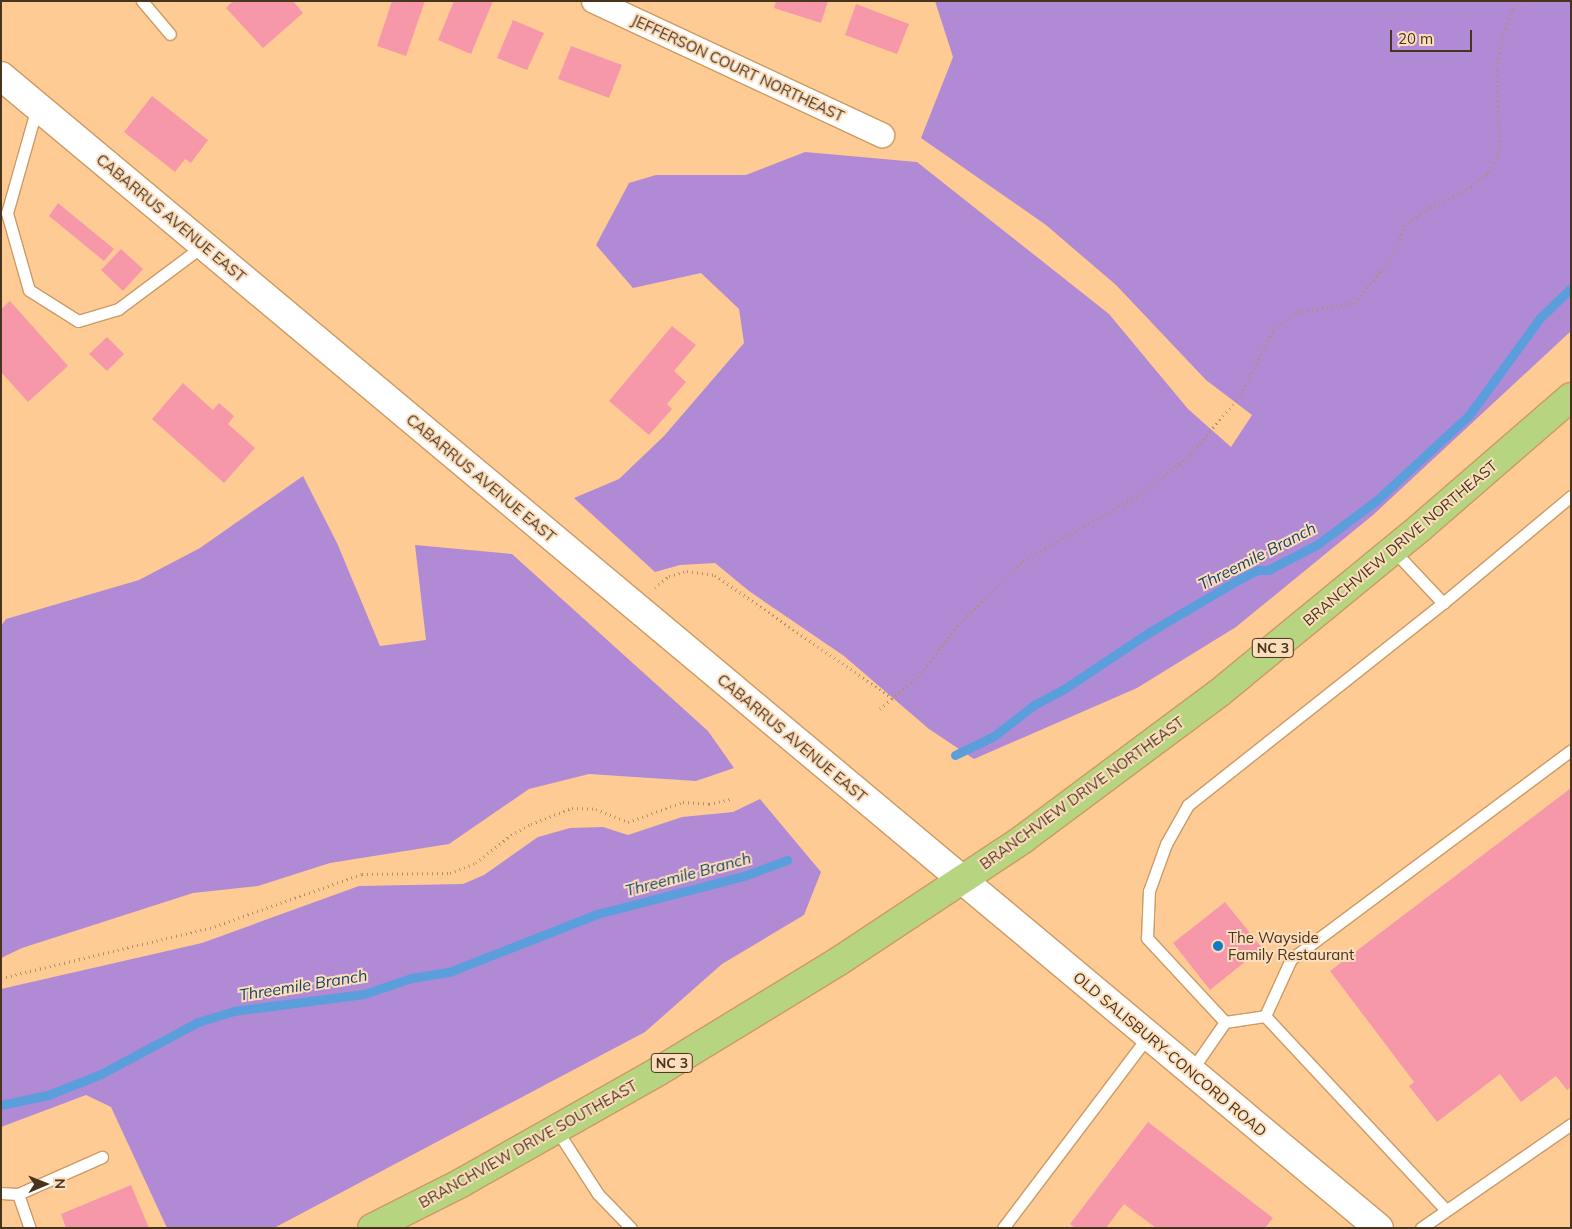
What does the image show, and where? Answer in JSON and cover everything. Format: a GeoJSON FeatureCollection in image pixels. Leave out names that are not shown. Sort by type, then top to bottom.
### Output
{"type":"FeatureCollection","features":[{"type":"Feature","properties":{"kind":"main road","name":"CABARRUS AVENUE EAST"},"geometry":{"type":"LineString","coordinates":[[1,76],[961,880]]}},
{"type":"Feature","properties":{"kind":"main road","name":"BRANCHVIEW DRIVE NORTHEAST"},"geometry":{"type":"LineString","coordinates":[[961,880],[1023,839],[1219,693],[1393,550],[1571,398]]}},
{"type":"Feature","properties":{"kind":"main road","name":"OLD SALISBURY-CONCORD ROAD"},"geometry":{"type":"LineString","coordinates":[[961,880],[1379,1228]]}},
{"type":"Feature","properties":{"kind":"main road","name":"BRANCHVIEW DRIVE SOUTHEAST"},"geometry":{"type":"LineString","coordinates":[[372,1228],[659,1071],[839,962],[961,880]]}},
{"type":"Feature","properties":{"kind":"street","name":"JEFFERSON COURT NORTHEAST"},"geometry":{"type":"LineString","coordinates":[[594,1],[882,135]]}},
{"type":"Feature","properties":{"kind":"lane"},"geometry":{"type":"LineString","coordinates":[[142,1],[170,34]]}},
{"type":"Feature","properties":{"kind":"lane"},"geometry":{"type":"LineString","coordinates":[[38,106],[7,213],[29,290],[78,320],[118,309],[204,245]]}},
{"type":"Feature","properties":{"kind":"lane"},"geometry":{"type":"LineString","coordinates":[[1225,1022],[1147,938],[1149,891],[1166,844],[1188,805],[1443,603],[1571,496]]}},
{"type":"Feature","properties":{"kind":"lane"},"geometry":{"type":"LineString","coordinates":[[1393,550],[1443,603]]}},
{"type":"Feature","properties":{"kind":"lane"},"geometry":{"type":"LineString","coordinates":[[1265,1016],[1291,959],[1571,750]]}},
{"type":"Feature","properties":{"kind":"lane"},"geometry":{"type":"LineString","coordinates":[[1191,1071],[1225,1022],[1265,1016]]}},
{"type":"Feature","properties":{"kind":"lane"},"geometry":{"type":"LineString","coordinates":[[1265,1016],[1446,1210]]}},
{"type":"Feature","properties":{"kind":"lane"},"geometry":{"type":"LineString","coordinates":[[1003,1228],[1148,1036]]}},
{"type":"Feature","properties":{"kind":"lane"},"geometry":{"type":"LineString","coordinates":[[1422,1228],[1571,1124]]}},
{"type":"Feature","properties":{"kind":"lane"},"geometry":{"type":"LineString","coordinates":[[556,1129],[598,1194],[631,1228]]}},
{"type":"Feature","properties":{"kind":"lane"},"geometry":{"type":"LineString","coordinates":[[1,1193],[18,1194],[102,1157]]}},
{"type":"Feature","properties":{"kind":"lane"},"geometry":{"type":"LineString","coordinates":[[18,1194],[30,1228]]}},
{"type":"Feature","properties":{"kind":"path"},"geometry":{"type":"LineString","coordinates":[[880,709],[917,677],[960,623],[1023,561],[1137,496],[1187,458],[1241,396],[1273,330],[1296,312],[1354,303],[1382,270],[1396,249],[1404,226],[1430,207],[1471,187],[1489,172],[1500,151],[1497,68],[1502,38],[1513,9],[1521,1]]}},
{"type":"Feature","properties":{"kind":"path"},"geometry":{"type":"LineString","coordinates":[[655,588],[669,576],[687,571],[715,575],[892,698]]}},
{"type":"Feature","properties":{"kind":"path"},"geometry":{"type":"LineString","coordinates":[[1,978],[203,930],[362,874],[450,873],[476,863],[510,835],[531,824],[572,808],[596,809],[628,822],[683,802],[709,804],[730,799]]}},
{"type":"Feature","properties":{"kind":"shaded area"},"geometry":{"type":"Polygon","coordinates":[[[935,1],[1571,1],[1571,331],[1373,515],[1236,627],[1137,688],[974,759],[929,729],[844,656],[749,591],[715,563],[680,565],[655,572],[574,498],[619,479],[664,436],[744,343],[739,309],[701,273],[633,288],[596,245],[629,183],[656,175],[746,175],[805,152],[917,162],[1109,314],[1188,409],[1231,447],[1252,415],[1206,380],[1116,285],[1046,225],[921,138],[953,57],[935,1]]]}},
{"type":"Feature","properties":{"kind":"shaded area"},"geometry":{"type":"Polygon","coordinates":[[[303,476],[337,543],[380,646],[426,640],[415,545],[512,554],[708,731],[734,768],[696,781],[589,774],[529,789],[449,844],[330,863],[258,886],[193,893],[22,948],[1,958],[1,626],[6,619],[139,580],[200,548],[303,476]]]}},
{"type":"Feature","properties":{"kind":"shaded area"},"geometry":{"type":"Polygon","coordinates":[[[760,799],[821,872],[804,915],[722,964],[645,1032],[274,1228],[167,1228],[111,1107],[86,1095],[1,1127],[1,989],[202,943],[359,886],[463,884],[484,875],[538,837],[570,828],[603,827],[628,835],[682,817],[733,812],[760,799]]]}},
{"type":"Feature","properties":{"kind":"building"},"geometry":{"type":"Polygon","coordinates":[[[233,1],[293,1],[303,13],[263,48],[226,8],[233,1]]]}},
{"type":"Feature","properties":{"kind":"building"},"geometry":{"type":"Polygon","coordinates":[[[392,1],[425,1],[406,56],[377,46],[392,1]]]}},
{"type":"Feature","properties":{"kind":"building"},"geometry":{"type":"Polygon","coordinates":[[[454,1],[493,1],[471,54],[438,40],[454,1]]]}},
{"type":"Feature","properties":{"kind":"building"},"geometry":{"type":"Polygon","coordinates":[[[776,1],[828,1],[821,23],[774,8],[776,1]]]}},
{"type":"Feature","properties":{"kind":"building"},"geometry":{"type":"Polygon","coordinates":[[[856,4],[909,24],[897,54],[845,35],[856,4]]]}},
{"type":"Feature","properties":{"kind":"building"},"geometry":{"type":"Polygon","coordinates":[[[513,20],[544,33],[527,70],[497,58],[513,20]]]}},
{"type":"Feature","properties":{"kind":"building"},"geometry":{"type":"Polygon","coordinates":[[[571,46],[622,65],[609,98],[558,79],[571,46]]]}},
{"type":"Feature","properties":{"kind":"building"},"geometry":{"type":"Polygon","coordinates":[[[152,96],[208,140],[191,163],[185,159],[175,172],[124,132],[152,96]]]}},
{"type":"Feature","properties":{"kind":"building"},"geometry":{"type":"Polygon","coordinates":[[[58,203],[114,249],[104,261],[49,216],[58,203]]]}},
{"type":"Feature","properties":{"kind":"building"},"geometry":{"type":"Polygon","coordinates":[[[121,249],[143,269],[123,291],[101,270],[121,249]]]}},
{"type":"Feature","properties":{"kind":"building"},"geometry":{"type":"Polygon","coordinates":[[[10,301],[68,366],[28,402],[1,372],[1,309],[10,301]]]}},
{"type":"Feature","properties":{"kind":"building"},"geometry":{"type":"Polygon","coordinates":[[[672,326],[696,345],[674,371],[686,382],[667,404],[672,409],[649,435],[609,401],[672,326]]]}},
{"type":"Feature","properties":{"kind":"building"},"geometry":{"type":"Polygon","coordinates":[[[107,337],[124,354],[107,371],[89,354],[107,337]]]}},
{"type":"Feature","properties":{"kind":"building"},"geometry":{"type":"Polygon","coordinates":[[[183,383],[213,410],[219,403],[234,416],[228,424],[255,448],[224,483],[152,419],[183,383]]]}},
{"type":"Feature","properties":{"kind":"building"},"geometry":{"type":"Polygon","coordinates":[[[1571,788],[1571,1087],[1567,1090],[1556,1076],[1521,1102],[1500,1074],[1437,1122],[1409,1086],[1414,1082],[1330,971],[1571,788]]]}},
{"type":"Feature","properties":{"kind":"building","name":"The Wayside Family Restaurant"},"geometry":{"type":"Polygon","coordinates":[[[1225,902],[1262,948],[1210,990],[1173,943],[1225,902]]]}},
{"type":"Feature","properties":{"kind":"building"},"geometry":{"type":"Polygon","coordinates":[[[1148,1122],[1273,1218],[1265,1228],[1156,1228],[1124,1204],[1106,1228],[1075,1228],[1070,1224],[1148,1122]]]}},
{"type":"Feature","properties":{"kind":"building"},"geometry":{"type":"Polygon","coordinates":[[[131,1185],[149,1228],[66,1228],[61,1214],[131,1185]]]}},
{"type":"Feature","properties":{"kind":"waterway","name":"Threemile Branch"},"geometry":{"type":"LineString","coordinates":[[955,755],[994,736],[1034,705],[1064,689],[1148,633],[1238,580],[1258,570],[1268,570],[1318,544],[1377,500],[1469,415],[1540,318],[1571,288]]}},
{"type":"Feature","properties":{"kind":"waterway","name":"Threemile Branch"},"geometry":{"type":"LineString","coordinates":[[1,1105],[48,1095],[101,1074],[198,1022],[233,1011],[364,994],[411,978],[449,972],[597,914],[744,876],[787,860]]}},
{"type":"Feature","properties":{"kind":"place","name":"The Wayside Family Restaurant"},"geometry":{"type":"Point","coordinates":[1218,946]}}]}
